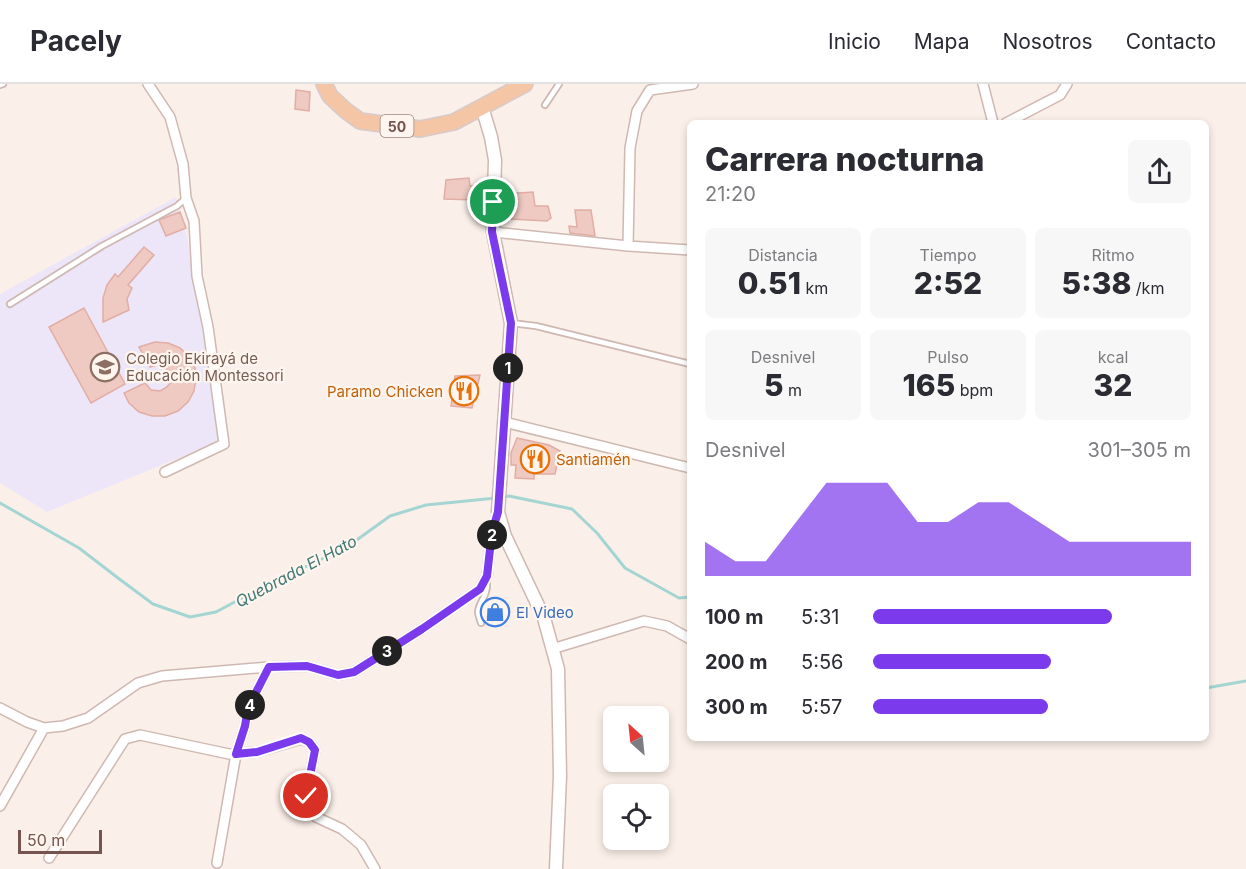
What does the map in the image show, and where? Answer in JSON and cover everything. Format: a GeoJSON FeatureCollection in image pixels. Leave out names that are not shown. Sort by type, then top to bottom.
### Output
{"type":"FeatureCollection","features":[{"type":"Feature","properties":{"kind":"main road","name":"50"},"geometry":{"type":"LineString","coordinates":[[324,84],[330,96],[360,121],[420,129],[454,122],[518,86]]}},
{"type":"Feature","properties":{"kind":"street"},"geometry":{"type":"LineString","coordinates":[[148,84],[170,117],[183,164],[186,198],[194,221],[197,276],[208,327],[224,444],[165,472]]}},
{"type":"Feature","properties":{"kind":"street"},"geometry":{"type":"LineString","coordinates":[[628,246],[630,148],[637,111],[650,90],[693,84]]}},
{"type":"Feature","properties":{"kind":"street"},"geometry":{"type":"LineString","coordinates":[[983,84],[992,120]]}},
{"type":"Feature","properties":{"kind":"street"},"geometry":{"type":"LineString","coordinates":[[1012,120],[1060,95],[1067,84]]}},
{"type":"Feature","properties":{"kind":"street"},"geometry":{"type":"LineString","coordinates":[[0,708],[44,728],[63,726],[88,718],[138,683],[162,676],[307,666],[338,675],[354,672],[480,589],[487,576],[492,532],[499,502],[511,323],[492,232],[495,160],[482,107]]}},
{"type":"Feature","properties":{"kind":"street"},"geometry":{"type":"LineString","coordinates":[[492,232],[687,250]]}},
{"type":"Feature","properties":{"kind":"street"},"geometry":{"type":"LineString","coordinates":[[504,422],[687,467]]}},
{"type":"Feature","properties":{"kind":"street"},"geometry":{"type":"LineString","coordinates":[[499,502],[505,536],[544,618],[558,669],[560,776],[556,869]]}},
{"type":"Feature","properties":{"kind":"street"},"geometry":{"type":"LineString","coordinates":[[552,649],[644,621],[667,626],[687,637]]}},
{"type":"Feature","properties":{"kind":"street"},"geometry":{"type":"LineString","coordinates":[[218,864],[236,754],[248,708],[269,667]]}},
{"type":"Feature","properties":{"kind":"street"},"geometry":{"type":"LineString","coordinates":[[0,806],[44,728]]}},
{"type":"Feature","properties":{"kind":"street"},"geometry":{"type":"LineString","coordinates":[[49,858],[125,739],[140,735],[236,754],[257,752],[301,738],[309,742],[315,750],[306,796],[308,808],[316,817],[342,829],[361,845],[375,869]]}},
{"type":"Feature","properties":{"kind":"lane"},"geometry":{"type":"LineString","coordinates":[[545,105],[559,84]]}},
{"type":"Feature","properties":{"kind":"lane"},"geometry":{"type":"LineString","coordinates":[[10,304],[102,246],[177,206],[186,198]]}},
{"type":"Feature","properties":{"kind":"lane"},"geometry":{"type":"LineString","coordinates":[[511,323],[536,326],[687,363]]}},
{"type":"Feature","properties":{"kind":"lane"},"geometry":{"type":"LineString","coordinates":[[481,623],[478,614],[488,590],[487,576]]}},
{"type":"Feature","properties":{"kind":"shaded area","name":"Colegio Ekirayá de Educación Montessori"},"geometry":{"type":"Polygon","coordinates":[[[176,197],[188,241],[193,280],[225,439],[47,512],[0,483],[0,294],[176,197]]]}},
{"type":"Feature","properties":{"kind":"building"},"geometry":{"type":"Polygon","coordinates":[[[296,90],[310,92],[309,111],[295,109],[296,90]]]}},
{"type":"Feature","properties":{"kind":"building"},"geometry":{"type":"Polygon","coordinates":[[[469,178],[470,186],[477,185],[477,200],[444,199],[446,180],[469,178]]]}},
{"type":"Feature","properties":{"kind":"building"},"geometry":{"type":"Polygon","coordinates":[[[505,191],[533,192],[535,206],[548,206],[551,218],[547,221],[511,219],[515,201],[505,199],[505,191]]]}},
{"type":"Feature","properties":{"kind":"building"},"geometry":{"type":"Polygon","coordinates":[[[575,210],[591,210],[595,236],[570,233],[569,226],[577,227],[575,210]]]}},
{"type":"Feature","properties":{"kind":"building"},"geometry":{"type":"Polygon","coordinates":[[[180,212],[186,228],[166,236],[159,220],[180,212]]]}},
{"type":"Feature","properties":{"kind":"building"},"geometry":{"type":"Polygon","coordinates":[[[144,247],[154,255],[128,285],[132,288],[127,299],[129,310],[103,322],[103,298],[107,285],[115,274],[118,277],[144,247]]]}},
{"type":"Feature","properties":{"kind":"building"},"geometry":{"type":"Polygon","coordinates":[[[84,308],[125,384],[91,403],[49,327],[84,308]]]}},
{"type":"Feature","properties":{"kind":"building"},"geometry":{"type":"Polygon","coordinates":[[[155,342],[168,343],[180,348],[195,368],[194,391],[188,402],[178,411],[165,416],[152,416],[139,412],[129,403],[124,393],[145,383],[151,390],[160,391],[170,383],[169,371],[161,365],[150,367],[139,347],[155,342]]]}},
{"type":"Feature","properties":{"kind":"building","name":"Paramo Chicken"},"geometry":{"type":"Polygon","coordinates":[[[480,375],[472,408],[451,406],[455,376],[480,375]]]}},
{"type":"Feature","properties":{"kind":"building","name":"Santiamén"},"geometry":{"type":"Polygon","coordinates":[[[517,438],[549,445],[560,451],[555,474],[534,474],[534,479],[515,478],[516,465],[511,465],[511,453],[517,438]]]}},
{"type":"Feature","properties":{"kind":"building","name":"El Video"},"geometry":{"type":"Polygon","coordinates":[[[499,600],[504,621],[492,621],[486,604],[499,600]]]}},
{"type":"Feature","properties":{"kind":"waterway","name":"Quebrada El Hato"},"geometry":{"type":"LineString","coordinates":[[502,497],[509,496],[572,509],[597,533],[625,568],[679,598],[687,597]]}},
{"type":"Feature","properties":{"kind":"waterway","name":"Quebrada El Hato"},"geometry":{"type":"LineString","coordinates":[[0,503],[79,548],[153,604],[190,617],[216,612],[347,547],[390,516],[426,505],[496,498]]}},
{"type":"Feature","properties":{"kind":"waterway","name":"Quebrada El Hato"},"geometry":{"type":"LineString","coordinates":[[1209,687],[1246,681]]}},
{"type":"Feature","properties":{"kind":"place","name":"Colegio Ekirayá de Educación Montessori"},"geometry":{"type":"Point","coordinates":[105,367]}},
{"type":"Feature","properties":{"kind":"place","name":"Paramo Chicken"},"geometry":{"type":"Point","coordinates":[464,391]}},
{"type":"Feature","properties":{"kind":"place","name":"Santiamén"},"geometry":{"type":"Point","coordinates":[535,459]}},
{"type":"Feature","properties":{"kind":"place","name":"El Video"},"geometry":{"type":"Point","coordinates":[495,612]}},
{"type":"Feature","properties":{"kind":"route"},"geometry":{"type":"LineString","coordinates":[[306,796],[315,750],[309,742],[301,738],[257,752],[236,754],[248,708],[269,667],[307,666],[338,675],[354,672],[480,589],[487,576],[492,532],[498,512],[511,323],[492,232],[493,202]]}}]}
